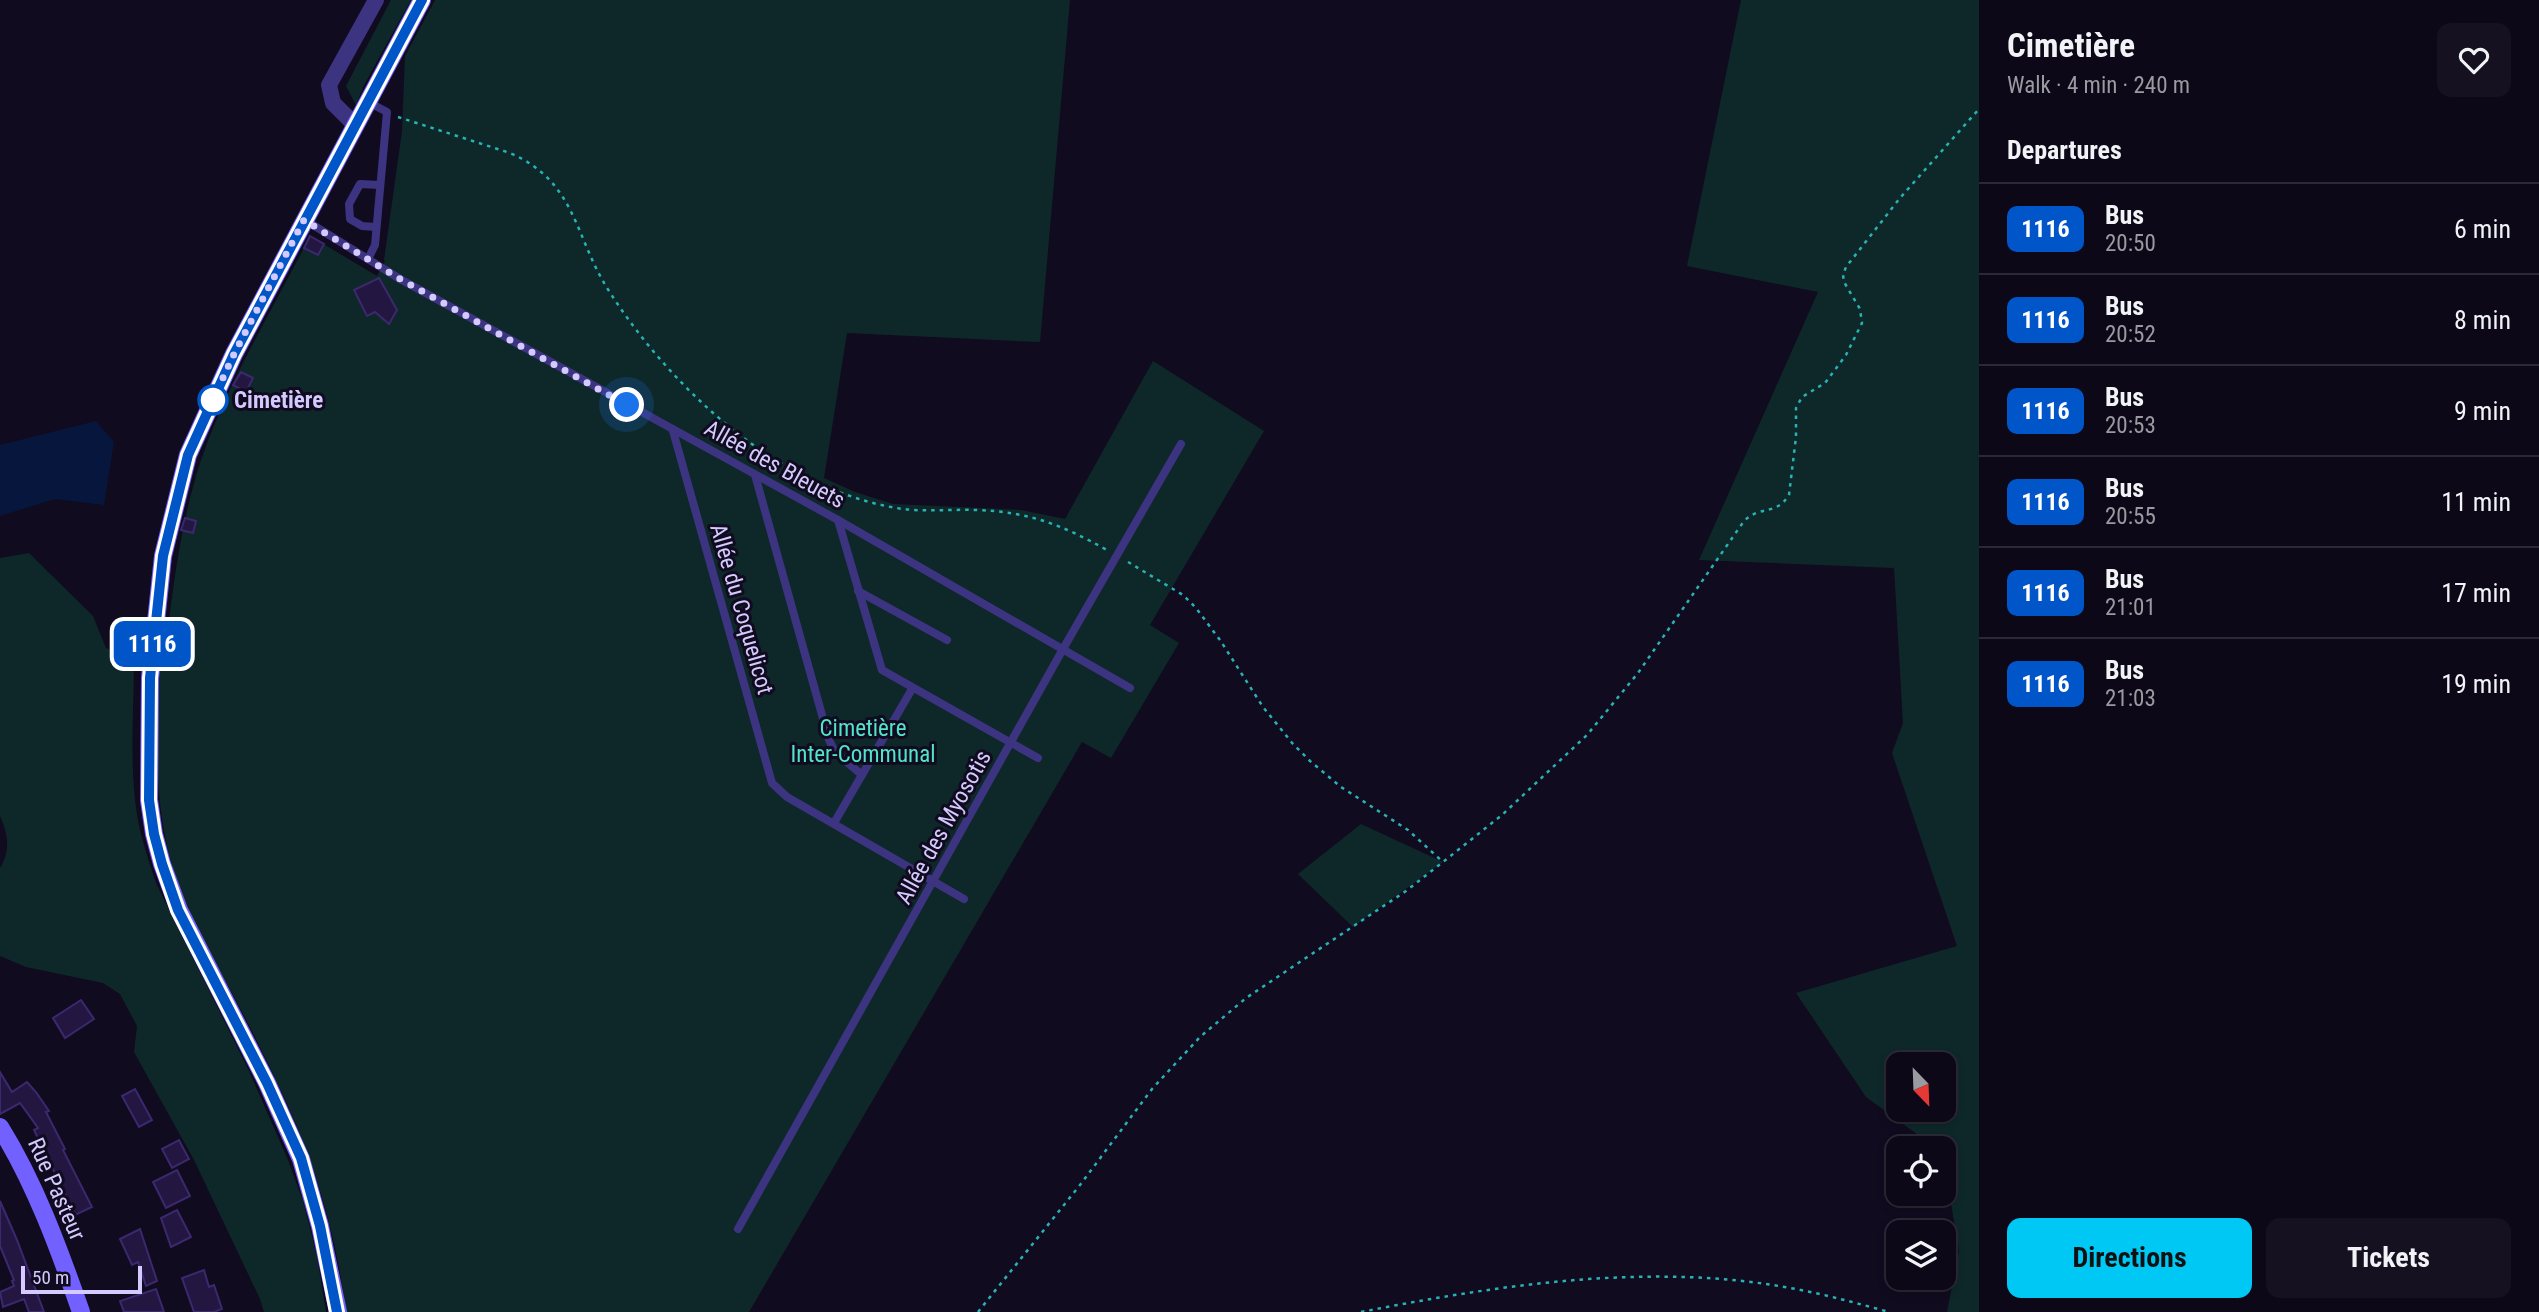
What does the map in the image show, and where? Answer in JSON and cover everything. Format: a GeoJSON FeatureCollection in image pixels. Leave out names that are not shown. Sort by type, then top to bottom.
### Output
{"type":"FeatureCollection","features":[{"type":"Feature","properties":{"kind":"main road"},"geometry":{"type":"LineString","coordinates":[[338,1312],[320,1226],[301,1158],[267,1083],[178,910],[154,834],[148,783],[152,652],[163,556],[188,455],[215,395],[304,220],[422,0]]}},
{"type":"Feature","properties":{"kind":"main road","name":"Rue Pasteur"},"geometry":{"type":"LineString","coordinates":[[0,1126],[31,1186],[80,1312]]}},
{"type":"Feature","properties":{"kind":"street"},"geometry":{"type":"LineString","coordinates":[[355,125],[342,115],[333,103],[329,85],[376,0]]}},
{"type":"Feature","properties":{"kind":"lane"},"geometry":{"type":"LineString","coordinates":[[368,102],[387,113],[375,245],[368,259]]}},
{"type":"Feature","properties":{"kind":"lane"},"geometry":{"type":"LineString","coordinates":[[376,227],[362,226],[350,219],[349,204],[360,184],[380,184]]}},
{"type":"Feature","properties":{"kind":"lane","name":"Allée des Bleuets"},"geometry":{"type":"LineString","coordinates":[[304,220],[400,279],[838,520],[1130,688]]}},
{"type":"Feature","properties":{"kind":"lane","name":"Allée du Coquelicot"},"geometry":{"type":"LineString","coordinates":[[673,430],[772,783],[787,797],[964,899]]}},
{"type":"Feature","properties":{"kind":"lane","name":"Allée des Myosotis"},"geometry":{"type":"LineString","coordinates":[[737,1229],[1181,444]]}},
{"type":"Feature","properties":{"kind":"lane"},"geometry":{"type":"LineString","coordinates":[[754,475],[829,740],[835,752],[862,775]]}},
{"type":"Feature","properties":{"kind":"lane"},"geometry":{"type":"LineString","coordinates":[[838,520],[882,670],[1038,758]]}},
{"type":"Feature","properties":{"kind":"lane"},"geometry":{"type":"LineString","coordinates":[[858,591],[947,639]]}},
{"type":"Feature","properties":{"kind":"lane"},"geometry":{"type":"LineString","coordinates":[[834,823],[912,689]]}},
{"type":"Feature","properties":{"kind":"path"},"geometry":{"type":"LineString","coordinates":[[978,1312],[1080,1185],[1152,1089],[1200,1037],[1246,998],[1406,891],[1520,800],[1587,735],[1638,673],[1744,522],[1756,513],[1777,508],[1784,502],[1789,495],[1796,437],[1796,408],[1801,397],[1825,383],[1846,355],[1862,323],[1860,309],[1844,282],[1846,267],[1900,198],[1979,109]]}},
{"type":"Feature","properties":{"kind":"path"},"geometry":{"type":"LineString","coordinates":[[387,113],[510,153],[548,176],[565,198],[607,288],[638,332],[680,381],[711,411],[771,457],[821,484],[880,505],[916,510],[997,511],[1040,518],[1118,555],[1183,595],[1220,640],[1263,707],[1293,744],[1341,787],[1408,830],[1443,862]]}},
{"type":"Feature","properties":{"kind":"path"},"geometry":{"type":"LineString","coordinates":[[1361,1312],[1491,1288],[1579,1280],[1668,1278],[1788,1288],[1889,1312]]}},
{"type":"Feature","properties":{"kind":"green space"},"geometry":{"type":"Polygon","coordinates":[[[391,0],[411,0],[364,85],[356,105],[346,86],[391,0]]]}},
{"type":"Feature","properties":{"kind":"green space","name":"Cimetière Inter-Communal"},"geometry":{"type":"Polygon","coordinates":[[[435,0],[1070,0],[1040,342],[847,333],[824,478],[855,492],[893,504],[1021,510],[1065,519],[1153,361],[1264,431],[1150,625],[1179,643],[1111,758],[1082,742],[749,1312],[346,1312],[327,1216],[313,1168],[257,1041],[187,909],[167,845],[158,784],[159,656],[165,655],[173,587],[196,476],[206,445],[233,384],[310,236],[377,276],[385,261],[402,131],[405,56],[435,0]]]}},
{"type":"Feature","properties":{"kind":"green space"},"geometry":{"type":"Polygon","coordinates":[[[1741,0],[1979,0],[1979,1312],[1947,1312],[1951,1290],[1956,1290],[1959,1251],[1956,1220],[1954,1220],[1951,1206],[1956,1206],[1956,1136],[1920,1136],[1900,1122],[1956,1122],[1956,1052],[1886,1052],[1886,1112],[1866,1097],[1796,993],[1957,946],[1892,753],[1903,723],[1894,568],[1699,560],[1818,292],[1687,266],[1741,0]]]}},
{"type":"Feature","properties":{"kind":"green space"},"geometry":{"type":"Polygon","coordinates":[[[29,553],[93,616],[106,648],[134,658],[133,776],[137,815],[145,850],[156,883],[250,1073],[288,1160],[303,1201],[317,1256],[326,1312],[264,1312],[194,1160],[134,1052],[137,1026],[120,994],[103,983],[26,967],[0,956],[0,868],[6,855],[7,842],[0,816],[0,558],[29,553]]]}},
{"type":"Feature","properties":{"kind":"green space"},"geometry":{"type":"Polygon","coordinates":[[[1361,824],[1443,862],[1353,927],[1298,874],[1361,824]]]}},
{"type":"Feature","properties":{"kind":"water"},"geometry":{"type":"Polygon","coordinates":[[[96,421],[114,442],[104,505],[55,499],[0,516],[0,445],[96,421]]]}},
{"type":"Feature","properties":{"kind":"building"},"geometry":{"type":"Polygon","coordinates":[[[310,236],[324,244],[318,255],[304,248],[310,236]]]}},
{"type":"Feature","properties":{"kind":"building"},"geometry":{"type":"Polygon","coordinates":[[[379,278],[397,310],[389,324],[375,312],[367,316],[354,290],[379,278]]]}},
{"type":"Feature","properties":{"kind":"building"},"geometry":{"type":"Polygon","coordinates":[[[241,372],[253,378],[246,392],[233,385],[241,372]]]}},
{"type":"Feature","properties":{"kind":"building"},"geometry":{"type":"Polygon","coordinates":[[[185,518],[196,521],[193,533],[181,530],[185,518]]]}},
{"type":"Feature","properties":{"kind":"building"},"geometry":{"type":"Polygon","coordinates":[[[81,1000],[94,1019],[65,1038],[53,1018],[81,1000]]]}},
{"type":"Feature","properties":{"kind":"building"},"geometry":{"type":"Polygon","coordinates":[[[0,1072],[12,1092],[27,1082],[49,1111],[46,1112],[65,1149],[63,1150],[92,1207],[75,1215],[34,1130],[38,1128],[20,1103],[0,1114],[0,1072]]]}},
{"type":"Feature","properties":{"kind":"building"},"geometry":{"type":"Polygon","coordinates":[[[135,1089],[152,1120],[139,1127],[122,1096],[135,1089]]]}},
{"type":"Feature","properties":{"kind":"building"},"geometry":{"type":"Polygon","coordinates":[[[179,1140],[189,1159],[172,1168],[162,1149],[179,1140]]]}},
{"type":"Feature","properties":{"kind":"building"},"geometry":{"type":"Polygon","coordinates":[[[177,1170],[190,1196],[166,1208],[153,1182],[177,1170]]]}},
{"type":"Feature","properties":{"kind":"building"},"geometry":{"type":"Polygon","coordinates":[[[0,1201],[44,1312],[29,1312],[24,1299],[3,1307],[0,1292],[14,1286],[14,1280],[0,1246],[0,1201]]]}},
{"type":"Feature","properties":{"kind":"building"},"geometry":{"type":"Polygon","coordinates":[[[177,1210],[191,1237],[171,1247],[161,1218],[177,1210]]]}},
{"type":"Feature","properties":{"kind":"building"},"geometry":{"type":"Polygon","coordinates":[[[140,1229],[157,1281],[146,1286],[138,1262],[132,1265],[120,1239],[140,1229]]]}},
{"type":"Feature","properties":{"kind":"building"},"geometry":{"type":"Polygon","coordinates":[[[204,1270],[209,1287],[214,1285],[222,1309],[214,1312],[194,1312],[182,1278],[204,1270]]]}},
{"type":"Feature","properties":{"kind":"building"},"geometry":{"type":"Polygon","coordinates":[[[156,1289],[164,1312],[124,1312],[120,1301],[156,1289]]]}},
{"type":"Feature","properties":{"kind":"bus line","name":"1116"},"geometry":{"type":"LineString","coordinates":[[337,1312],[320,1226],[301,1158],[267,1083],[178,910],[162,864],[149,800],[150,678],[163,556],[188,455],[234,354],[422,0]]}},
{"type":"Feature","properties":{"kind":"place","name":"Cimetière"},"geometry":{"type":"Point","coordinates":[213,400]}},
{"type":"Feature","properties":{"kind":"route"},"geometry":{"type":"LineString","coordinates":[[213,400],[210,406],[304,220],[400,279],[627,405]]}}]}
